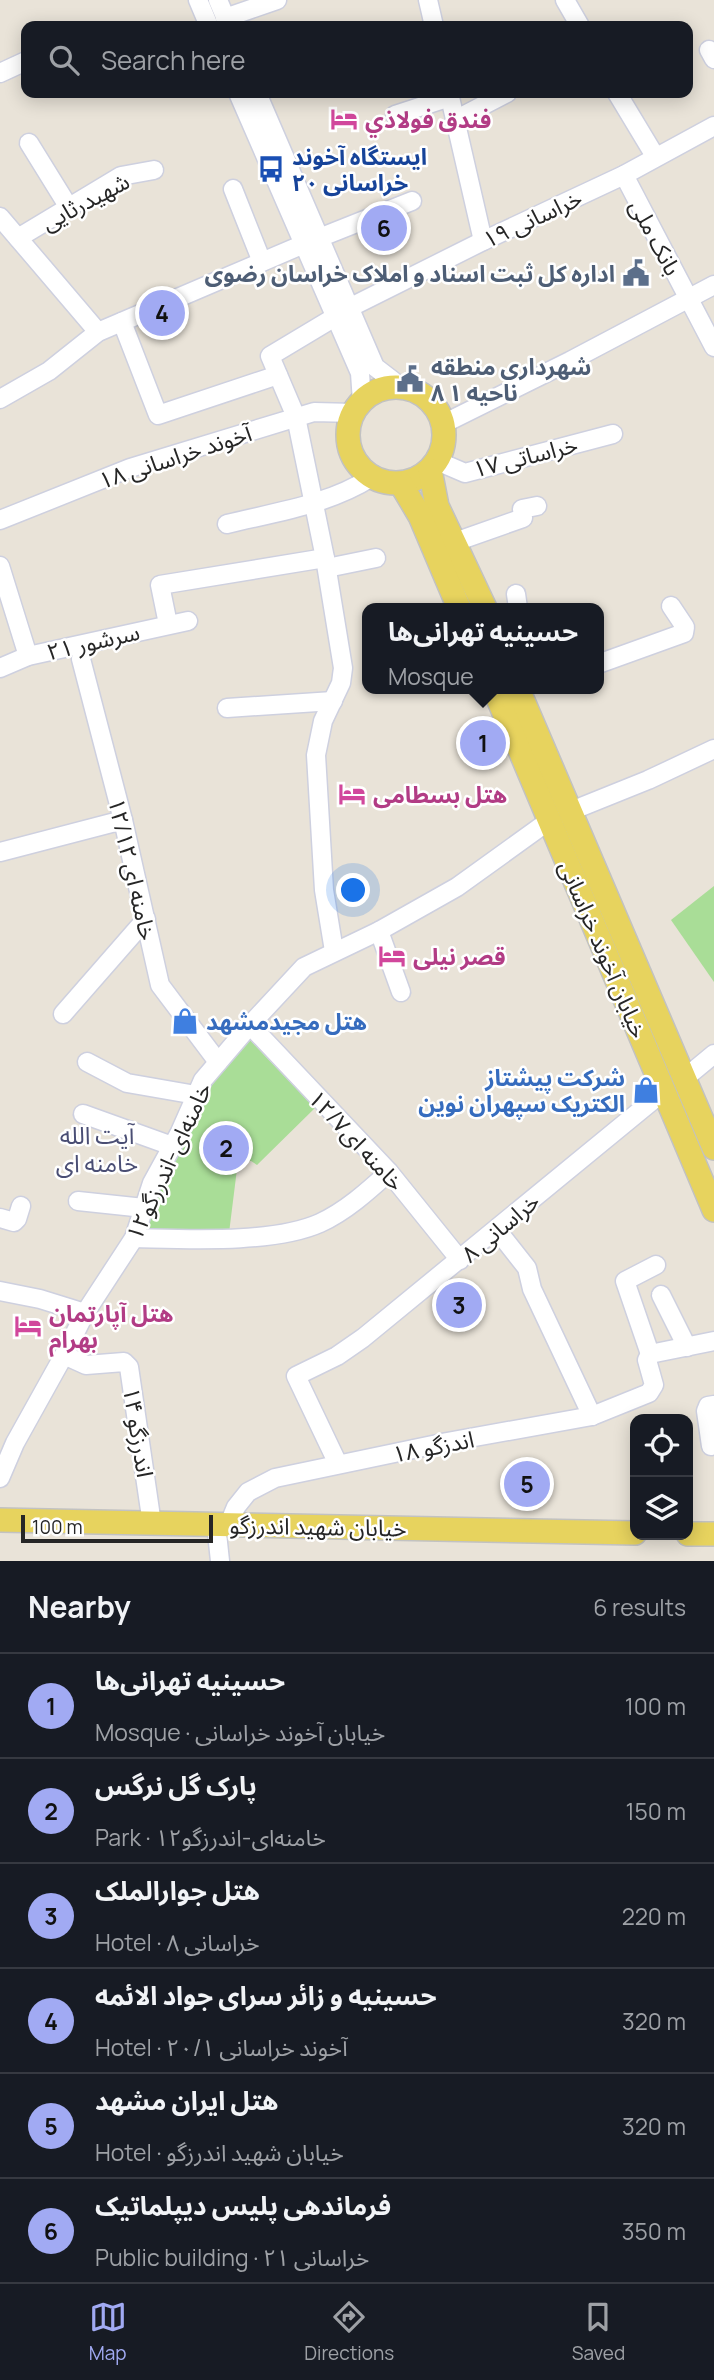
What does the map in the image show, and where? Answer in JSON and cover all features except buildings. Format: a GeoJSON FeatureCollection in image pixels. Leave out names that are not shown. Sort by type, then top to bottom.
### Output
{"type":"FeatureCollection","features":[{"type":"Feature","properties":{"kind":"main road"},"geometry":{"type":"LineString","coordinates":[[401,387],[428,399],[438,410],[443,424],[443,449],[434,466],[416,479],[401,484],[386,483],[372,477],[360,467],[352,455],[349,434],[358,407],[373,393],[387,388],[401,387]]}},
{"type":"Feature","properties":{"kind":"main road"},"geometry":{"type":"LineString","coordinates":[[434,466],[437,506],[483,603]]}},
{"type":"Feature","properties":{"kind":"main road"},"geometry":{"type":"LineString","coordinates":[[401,484],[420,516],[457,603]]}},
{"type":"Feature","properties":{"kind":"main road","name":"خیابان آخوند خراسانی"},"geometry":{"type":"LineString","coordinates":[[496,694],[714,1210]]}},
{"type":"Feature","properties":{"kind":"main road","name":"خیابان آخوند خراسانی"},"geometry":{"type":"LineString","coordinates":[[525,694],[571,811],[714,1148]]}},
{"type":"Feature","properties":{"kind":"main road","name":"خیابان شهید اندرزگو"},"geometry":{"type":"LineString","coordinates":[[0,1520],[630,1533]]}},
{"type":"Feature","properties":{"kind":"main road"},"geometry":{"type":"LineString","coordinates":[[693,1534],[714,1534]]}},
{"type":"Feature","properties":{"kind":"street"},"geometry":{"type":"LineString","coordinates":[[198,0],[213,21]]}},
{"type":"Feature","properties":{"kind":"street"},"geometry":{"type":"LineString","coordinates":[[215,21],[218,0]]}},
{"type":"Feature","properties":{"kind":"street"},"geometry":{"type":"LineString","coordinates":[[223,21],[277,0]]}},
{"type":"Feature","properties":{"kind":"street"},"geometry":{"type":"LineString","coordinates":[[428,0],[432,21]]}},
{"type":"Feature","properties":{"kind":"street"},"geometry":{"type":"LineString","coordinates":[[565,0],[577,21]]}},
{"type":"Feature","properties":{"kind":"street"},"geometry":{"type":"LineString","coordinates":[[0,73],[21,63]]}},
{"type":"Feature","properties":{"kind":"street"},"geometry":{"type":"LineString","coordinates":[[240,98],[312,241]]}},
{"type":"Feature","properties":{"kind":"street"},"geometry":{"type":"LineString","coordinates":[[259,98],[342,313],[360,373],[358,407]]}},
{"type":"Feature","properties":{"kind":"street"},"geometry":{"type":"LineString","coordinates":[[395,115],[441,98]]}},
{"type":"Feature","properties":{"kind":"street"},"geometry":{"type":"LineString","coordinates":[[450,98],[483,241]]}},
{"type":"Feature","properties":{"kind":"street"},"geometry":{"type":"LineString","coordinates":[[455,120],[497,98]]}},
{"type":"Feature","properties":{"kind":"street"},"geometry":{"type":"LineString","coordinates":[[620,98],[655,156]]}},
{"type":"Feature","properties":{"kind":"street","name":"خراسانی ۱۹"},"geometry":{"type":"LineString","coordinates":[[278,375],[270,356],[342,313],[483,241],[624,175],[714,126]]}},
{"type":"Feature","properties":{"kind":"street"},"geometry":{"type":"LineString","coordinates":[[29,143],[68,206]]}},
{"type":"Feature","properties":{"kind":"street","name":"شهیدرثایی"},"geometry":{"type":"LineString","coordinates":[[18,238],[121,176],[154,170]]}},
{"type":"Feature","properties":{"kind":"street","name":"بانک ملی"},"geometry":{"type":"LineString","coordinates":[[624,175],[714,347]]}},
{"type":"Feature","properties":{"kind":"street"},"geometry":{"type":"LineString","coordinates":[[233,189],[262,262]]}},
{"type":"Feature","properties":{"kind":"street"},"geometry":{"type":"LineString","coordinates":[[0,399],[49,371],[98,332],[412,201]]}},
{"type":"Feature","properties":{"kind":"street"},"geometry":{"type":"LineString","coordinates":[[0,218],[98,332]]}},
{"type":"Feature","properties":{"kind":"street"},"geometry":{"type":"LineString","coordinates":[[443,424],[714,285]]}},
{"type":"Feature","properties":{"kind":"street"},"geometry":{"type":"LineString","coordinates":[[342,313],[375,367],[401,387]]}},
{"type":"Feature","properties":{"kind":"street"},"geometry":{"type":"LineString","coordinates":[[122,322],[158,415],[278,375],[296,417],[326,563],[343,676],[323,721],[316,755],[324,890],[334,951]]}},
{"type":"Feature","properties":{"kind":"street","name":"آخوند خراسانی ۱۸"},"geometry":{"type":"LineString","coordinates":[[0,520],[130,468],[314,412],[358,407]]}},
{"type":"Feature","properties":{"kind":"street","name":"خراساتی ۱۷"},"geometry":{"type":"LineString","coordinates":[[434,466],[465,472],[614,435]]}},
{"type":"Feature","properties":{"kind":"street"},"geometry":{"type":"LineString","coordinates":[[227,524],[314,503],[350,491],[372,477]]}},
{"type":"Feature","properties":{"kind":"street"},"geometry":{"type":"LineString","coordinates":[[455,542],[523,517],[522,509],[537,506]]}},
{"type":"Feature","properties":{"kind":"street"},"geometry":{"type":"LineString","coordinates":[[168,624],[160,584],[376,558]]}},
{"type":"Feature","properties":{"kind":"street"},"geometry":{"type":"LineString","coordinates":[[0,566],[28,656]]}},
{"type":"Feature","properties":{"kind":"street"},"geometry":{"type":"LineString","coordinates":[[604,662],[684,633],[685,628],[671,606]]}},
{"type":"Feature","properties":{"kind":"street","name":"سرشور ۲۱"},"geometry":{"type":"LineString","coordinates":[[0,668],[28,656],[188,621]]}},
{"type":"Feature","properties":{"kind":"street","name":"خامنه ای ۱۲/۱۲"},"geometry":{"type":"LineString","coordinates":[[81,659],[123,820],[160,985],[218,1062]]}},
{"type":"Feature","properties":{"kind":"street"},"geometry":{"type":"LineString","coordinates":[[227,708],[332,701]]}},
{"type":"Feature","properties":{"kind":"street"},"geometry":{"type":"LineString","coordinates":[[571,811],[648,780],[714,749]]}},
{"type":"Feature","properties":{"kind":"street"},"geometry":{"type":"LineString","coordinates":[[0,852],[123,820]]}},
{"type":"Feature","properties":{"kind":"street","name":"خامنه‌ای-اندرزگو۱۲"},"geometry":{"type":"LineString","coordinates":[[0,1478],[15,1443],[85,1312],[134,1238],[152,1183],[203,1080],[218,1062],[304,967],[457,887],[550,820]]}},
{"type":"Feature","properties":{"kind":"street"},"geometry":{"type":"LineString","coordinates":[[63,1014],[146,919]]}},
{"type":"Feature","properties":{"kind":"street"},"geometry":{"type":"LineString","coordinates":[[379,930],[401,992]]}},
{"type":"Feature","properties":{"kind":"street","name":"خامنه ای۱۲/۷"},"geometry":{"type":"LineString","coordinates":[[250,1025],[389,1172],[460,1260]]}},
{"type":"Feature","properties":{"kind":"street"},"geometry":{"type":"LineString","coordinates":[[685,1078],[714,1054]]}},
{"type":"Feature","properties":{"kind":"street"},"geometry":{"type":"LineString","coordinates":[[87,1062],[127,1083],[196,1095]]}},
{"type":"Feature","properties":{"kind":"street","name":"خراسانی ۸"},"geometry":{"type":"LineString","coordinates":[[338,1464],[296,1376],[337,1356],[363,1338],[663,1092]]}},
{"type":"Feature","properties":{"kind":"street"},"geometry":{"type":"LineString","coordinates":[[83,1114],[172,1146]]}},
{"type":"Feature","properties":{"kind":"street"},"geometry":{"type":"LineString","coordinates":[[134,1238],[250,1237],[296,1230],[318,1224],[337,1214],[366,1194],[389,1172]]}},
{"type":"Feature","properties":{"kind":"street"},"geometry":{"type":"LineString","coordinates":[[78,1201],[144,1208]]}},
{"type":"Feature","properties":{"kind":"street"},"geometry":{"type":"LineString","coordinates":[[0,1218],[14,1222],[21,1206]]}},
{"type":"Feature","properties":{"kind":"street"},"geometry":{"type":"LineString","coordinates":[[497,1230],[527,1268],[532,1289],[592,1416]]}},
{"type":"Feature","properties":{"kind":"street"},"geometry":{"type":"LineString","coordinates":[[656,1265],[625,1281],[650,1354],[714,1341]]}},
{"type":"Feature","properties":{"kind":"street"},"geometry":{"type":"LineString","coordinates":[[0,1292],[40,1299],[85,1312]]}},
{"type":"Feature","properties":{"kind":"street"},"geometry":{"type":"LineString","coordinates":[[661,1295],[687,1347]]}},
{"type":"Feature","properties":{"kind":"street","name":"اندزگو ۱۸"},"geometry":{"type":"LineString","coordinates":[[222,1524],[248,1492],[275,1478],[447,1442],[592,1416],[649,1394],[654,1385],[647,1360],[650,1354]]}},
{"type":"Feature","properties":{"kind":"street","name":"اندرزگو ۱۴"},"geometry":{"type":"LineString","coordinates":[[64,1355],[86,1365],[124,1362],[129,1367],[152,1524]]}},
{"type":"Feature","properties":{"kind":"street"},"geometry":{"type":"LineString","coordinates":[[711,1446],[706,1411],[708,1406],[714,1405]]}},
{"type":"Feature","properties":{"kind":"street"},"geometry":{"type":"LineString","coordinates":[[219,1561],[222,1524]]}},
{"type":"Feature","properties":{"kind":"green space"},"geometry":{"type":"Polygon","coordinates":[[[714,886],[714,982],[671,920],[714,886]]]}},
{"type":"Feature","properties":{"kind":"green space"},"geometry":{"type":"Polygon","coordinates":[[[249,1039],[315,1108],[257,1165],[251,1161],[238,1161],[229,1233],[144,1234],[159,1185],[208,1086],[249,1039]]]}},
{"type":"Feature","properties":{"kind":"place","name":"فندق فولاذي"},"geometry":{"type":"Point","coordinates":[344,119]}},
{"type":"Feature","properties":{"kind":"place","name":"ایستگاه آخوند خراسانی ۲۰"},"geometry":{"type":"Point","coordinates":[271,169]}},
{"type":"Feature","properties":{"kind":"place","name":"فرماندهی پلیس دیپلماتیک"},"geometry":{"type":"Point","coordinates":[384,228]}},
{"type":"Feature","properties":{"kind":"place","name":"اداره کل ثبت اسناد و املاک خراسان رضوی"},"geometry":{"type":"Point","coordinates":[636,273]}},
{"type":"Feature","properties":{"kind":"place","name":"حسینیه و زائر سرای جواد الائمه"},"geometry":{"type":"Point","coordinates":[162,313]}},
{"type":"Feature","properties":{"kind":"place","name":"شهرداری منطقه ۸ ناحیه ۱"},"geometry":{"type":"Point","coordinates":[410,379]}},
{"type":"Feature","properties":{"kind":"place","name":"حسینیه تهرانی‌ها"},"geometry":{"type":"Point","coordinates":[483,743]}},
{"type":"Feature","properties":{"kind":"place","name":"هتل بسطامی"},"geometry":{"type":"Point","coordinates":[352,794]}},
{"type":"Feature","properties":{"kind":"place","name":"قصر نیلی"},"geometry":{"type":"Point","coordinates":[392,956]}},
{"type":"Feature","properties":{"kind":"place","name":"هتل مجيدمشهد"},"geometry":{"type":"Point","coordinates":[185,1021]}},
{"type":"Feature","properties":{"kind":"place","name":"شرکت پیشتاز الکتریک سپهران نوین"},"geometry":{"type":"Point","coordinates":[646,1090]}},
{"type":"Feature","properties":{"kind":"place","name":"پارک گل نرگس"},"geometry":{"type":"Point","coordinates":[226,1148]}},
{"type":"Feature","properties":{"kind":"place","name":"هتل جوارالملک"},"geometry":{"type":"Point","coordinates":[459,1305]}},
{"type":"Feature","properties":{"kind":"place","name":"هتل آپارتمان بهرام"},"geometry":{"type":"Point","coordinates":[28,1326]}},
{"type":"Feature","properties":{"kind":"place","name":"هتل ایران مشهد"},"geometry":{"type":"Point","coordinates":[527,1484]}},
{"type":"Feature","properties":{"kind":"district","name":"آیت الله خامنه ای"},"geometry":{"type":"Point","coordinates":[97,1148]}}]}
